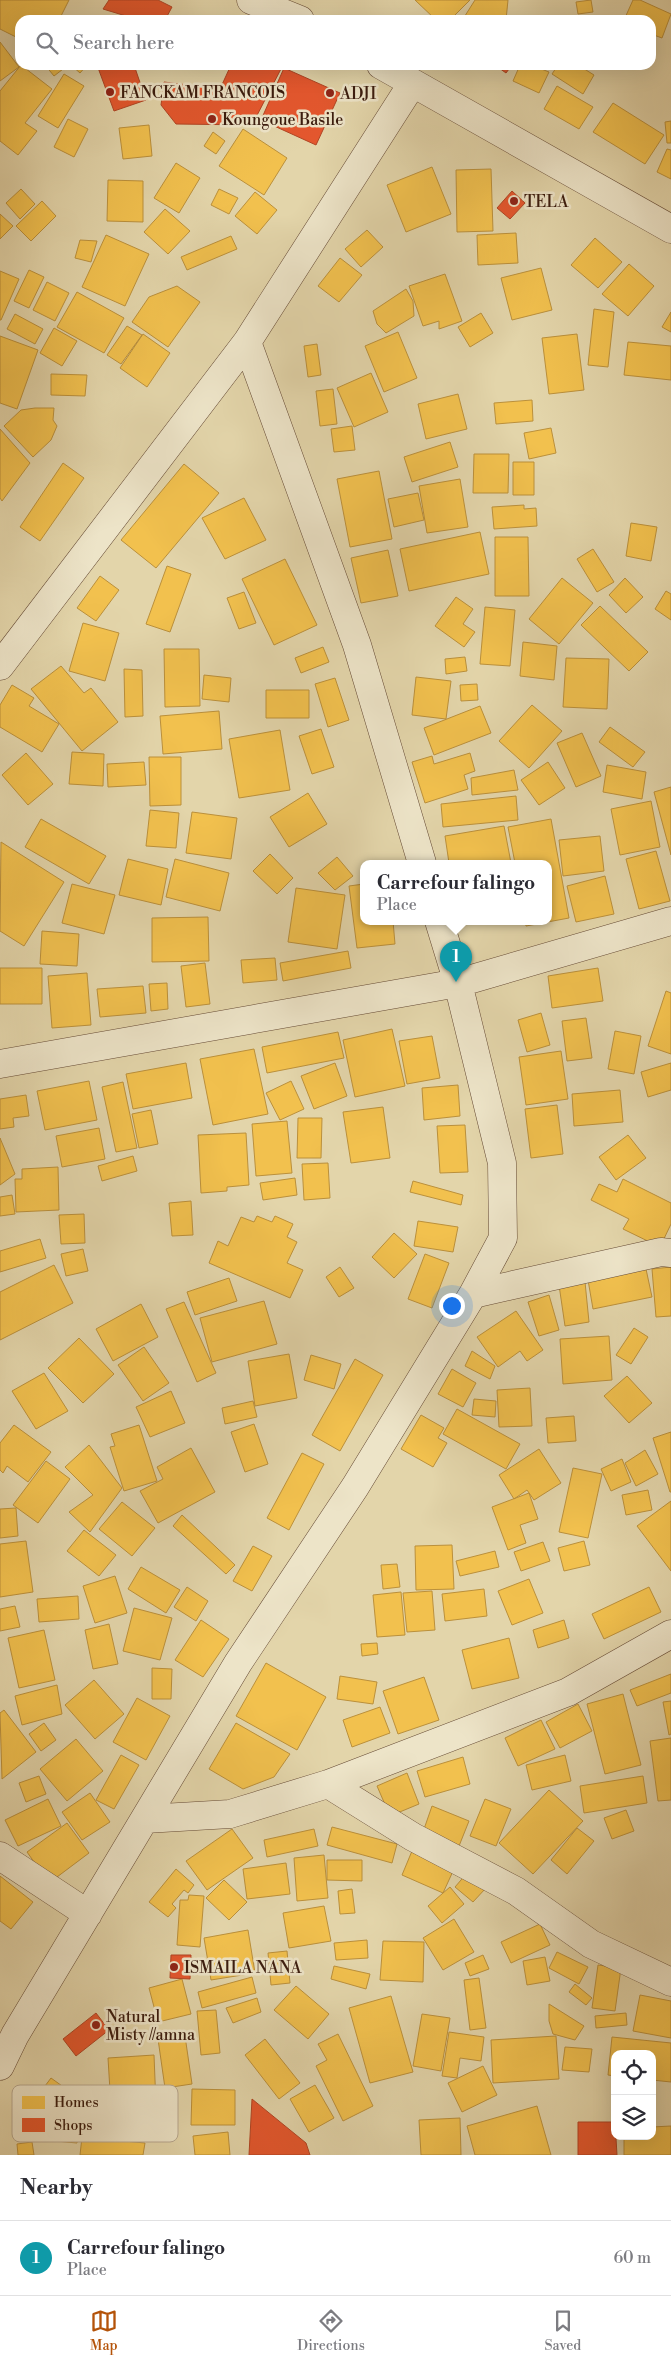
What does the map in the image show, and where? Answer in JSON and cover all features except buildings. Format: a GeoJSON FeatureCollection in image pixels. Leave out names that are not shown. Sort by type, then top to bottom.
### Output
{"type":"FeatureCollection","features":[{"type":"Feature","properties":{"kind":"street"},"geometry":{"type":"LineString","coordinates":[[252,0],[288,15]]}},
{"type":"Feature","properties":{"kind":"street"},"geometry":{"type":"LineString","coordinates":[[311,0],[313,15]]}},
{"type":"Feature","properties":{"kind":"street"},"geometry":{"type":"LineString","coordinates":[[389,70],[671,230]]}},
{"type":"Feature","properties":{"kind":"street"},"geometry":{"type":"LineString","coordinates":[[0,666],[248,342],[412,84]]}},
{"type":"Feature","properties":{"kind":"street"},"geometry":{"type":"LineString","coordinates":[[248,342],[357,645],[421,860]]}},
{"type":"Feature","properties":{"kind":"street"},"geometry":{"type":"LineString","coordinates":[[0,1064],[458,983],[671,921]]}},
{"type":"Feature","properties":{"kind":"street"},"geometry":{"type":"LineString","coordinates":[[0,2066],[15,2035],[238,1663],[355,1487],[473,1294],[503,1238],[502,1163],[458,983],[440,925]]}},
{"type":"Feature","properties":{"kind":"street"},"geometry":{"type":"LineString","coordinates":[[473,1294],[661,1252],[671,1253]]}},
{"type":"Feature","properties":{"kind":"street"},"geometry":{"type":"LineString","coordinates":[[145,1819],[230,1814],[328,1784],[568,1692],[671,1634]]}},
{"type":"Feature","properties":{"kind":"street"},"geometry":{"type":"LineString","coordinates":[[328,1784],[413,1837],[516,1891],[591,1944],[671,1982]]}},
{"type":"Feature","properties":{"kind":"street"},"geometry":{"type":"LineString","coordinates":[[0,1856],[88,1914]]}},
{"type":"Feature","properties":{"kind":"place","name":"FANCKAM FRANCOIS"},"geometry":{"type":"Point","coordinates":[110,92]}},
{"type":"Feature","properties":{"kind":"place","name":"ADJI"},"geometry":{"type":"Point","coordinates":[330,93]}},
{"type":"Feature","properties":{"kind":"place","name":"Koungoue Basile"},"geometry":{"type":"Point","coordinates":[212,119]}},
{"type":"Feature","properties":{"kind":"place","name":"TELA"},"geometry":{"type":"Point","coordinates":[514,201]}},
{"type":"Feature","properties":{"kind":"place","name":"Carrefour falingo"},"geometry":{"type":"Point","coordinates":[456,982]}},
{"type":"Feature","properties":{"kind":"place","name":"ISMAILA NANA"},"geometry":{"type":"Point","coordinates":[174,1967]}},
{"type":"Feature","properties":{"kind":"place","name":"Natural Misty //amna"},"geometry":{"type":"Point","coordinates":[96,2025]}}]}
